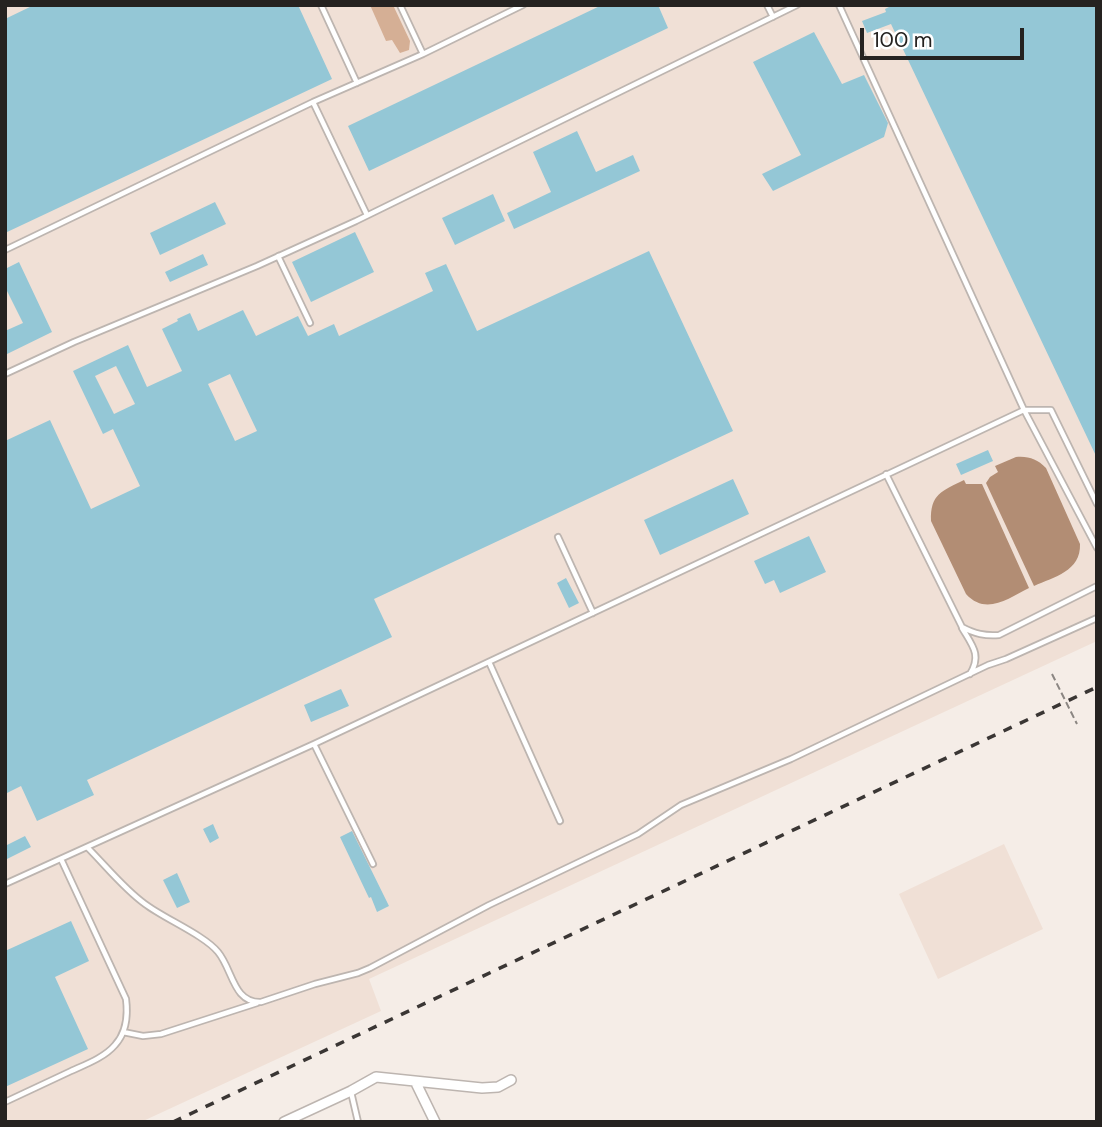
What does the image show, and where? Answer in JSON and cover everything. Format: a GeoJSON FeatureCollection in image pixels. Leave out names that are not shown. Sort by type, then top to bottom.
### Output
{"type":"FeatureCollection","features":[{"type":"Feature","properties":{"kind":"street"},"geometry":{"type":"LineString","coordinates":[[284,1122],[376,1077],[482,1088],[498,1087],[512,1080]]}},
{"type":"Feature","properties":{"kind":"street"},"geometry":{"type":"LineString","coordinates":[[415,1081],[435,1122]]}},
{"type":"Feature","properties":{"kind":"lane"},"geometry":{"type":"LineString","coordinates":[[321,5],[357,83]]}},
{"type":"Feature","properties":{"kind":"lane"},"geometry":{"type":"LineString","coordinates":[[400,5],[423,54]]}},
{"type":"Feature","properties":{"kind":"lane"},"geometry":{"type":"LineString","coordinates":[[5,250],[313,102],[423,54],[523,5]]}},
{"type":"Feature","properties":{"kind":"lane"},"geometry":{"type":"LineString","coordinates":[[767,5],[773,17]]}},
{"type":"Feature","properties":{"kind":"lane"},"geometry":{"type":"LineString","coordinates":[[5,374],[367,216],[797,5]]}},
{"type":"Feature","properties":{"kind":"lane"},"geometry":{"type":"LineString","coordinates":[[839,5],[1024,410],[1097,548]]}},
{"type":"Feature","properties":{"kind":"lane"},"geometry":{"type":"LineString","coordinates":[[313,102],[367,216]]}},
{"type":"Feature","properties":{"kind":"lane"},"geometry":{"type":"LineString","coordinates":[[278,256],[310,323]]}},
{"type":"Feature","properties":{"kind":"lane"},"geometry":{"type":"LineString","coordinates":[[5,884],[314,744],[1024,410],[1051,410],[1097,505]]}},
{"type":"Feature","properties":{"kind":"lane"},"geometry":{"type":"LineString","coordinates":[[886,474],[974,649],[975,666],[970,674]]}},
{"type":"Feature","properties":{"kind":"lane"},"geometry":{"type":"LineString","coordinates":[[558,537],[593,613]]}},
{"type":"Feature","properties":{"kind":"lane"},"geometry":{"type":"LineString","coordinates":[[962,627],[984,636],[999,635],[1097,586]]}},
{"type":"Feature","properties":{"kind":"lane"},"geometry":{"type":"LineString","coordinates":[[123,1032],[143,1036],[161,1034],[315,984],[358,974],[489,905],[638,834],[681,805],[791,759],[970,674],[1097,618]]}},
{"type":"Feature","properties":{"kind":"lane"},"geometry":{"type":"LineString","coordinates":[[489,662],[561,821]]}},
{"type":"Feature","properties":{"kind":"lane"},"geometry":{"type":"LineString","coordinates":[[314,744],[373,864]]}},
{"type":"Feature","properties":{"kind":"lane"},"geometry":{"type":"LineString","coordinates":[[87,847],[135,896],[217,951],[227,965],[242,997],[261,1002]]}},
{"type":"Feature","properties":{"kind":"lane"},"geometry":{"type":"LineString","coordinates":[[5,1102],[106,1053],[123,1032],[128,1011],[126,999],[61,859]]}},
{"type":"Feature","properties":{"kind":"lane"},"geometry":{"type":"LineString","coordinates":[[351,1091],[358,1122]]}},
{"type":"Feature","properties":{"kind":"path"},"geometry":{"type":"LineString","coordinates":[[1052,674],[1077,724]]}},
{"type":"Feature","properties":{"kind":"shaded area"},"geometry":{"type":"Polygon","coordinates":[[[5,5],[1097,5],[1097,641],[369,979],[381,1011],[141,1122],[5,1122],[5,5]]]}},
{"type":"Feature","properties":{"kind":"shaded area"},"geometry":{"type":"Polygon","coordinates":[[[370,5],[393,5],[410,41],[409,50],[400,53],[392,40],[386,41],[370,5]]]}},
{"type":"Feature","properties":{"kind":"shaded area"},"geometry":{"type":"Polygon","coordinates":[[[1016,457],[1032,459],[1046,468],[1080,544],[1076,561],[1071,567],[1034,586],[986,483],[998,472],[995,466],[1016,457]]]}},
{"type":"Feature","properties":{"kind":"shaded area"},"geometry":{"type":"Polygon","coordinates":[[[964,480],[966,484],[982,484],[1029,588],[998,603],[981,604],[966,594],[931,521],[933,505],[939,494],[964,480]]]}},
{"type":"Feature","properties":{"kind":"shaded area"},"geometry":{"type":"Polygon","coordinates":[[[1004,844],[1043,929],[938,979],[899,894],[1004,844]]]}},
{"type":"Feature","properties":{"kind":"building"},"geometry":{"type":"Polygon","coordinates":[[[34,5],[298,5],[332,79],[5,233],[5,19],[34,5]]]}},
{"type":"Feature","properties":{"kind":"building"},"geometry":{"type":"Polygon","coordinates":[[[602,5],[658,5],[668,28],[369,171],[348,126],[602,5]]]}},
{"type":"Feature","properties":{"kind":"building"},"geometry":{"type":"Polygon","coordinates":[[[893,5],[1097,5],[1097,458],[891,24],[867,33],[862,21],[886,12],[885,9],[893,5]]]}},
{"type":"Feature","properties":{"kind":"building"},"geometry":{"type":"Polygon","coordinates":[[[814,32],[842,84],[864,75],[888,123],[884,137],[773,191],[762,174],[801,155],[753,62],[814,32]]]}},
{"type":"Feature","properties":{"kind":"building"},"geometry":{"type":"Polygon","coordinates":[[[577,131],[596,172],[633,155],[640,171],[514,229],[507,213],[551,192],[533,152],[577,131]]]}},
{"type":"Feature","properties":{"kind":"building"},"geometry":{"type":"Polygon","coordinates":[[[493,194],[505,221],[455,245],[442,218],[493,194]]]}},
{"type":"Feature","properties":{"kind":"building"},"geometry":{"type":"Polygon","coordinates":[[[215,202],[226,224],[160,255],[150,233],[215,202]]]}},
{"type":"Feature","properties":{"kind":"building"},"geometry":{"type":"Polygon","coordinates":[[[355,232],[374,272],[311,302],[292,262],[355,232]]]}},
{"type":"Feature","properties":{"kind":"building"},"geometry":{"type":"Polygon","coordinates":[[[649,251],[733,431],[374,599],[392,637],[87,780],[94,795],[37,821],[21,786],[5,794],[5,441],[50,420],[91,509],[140,486],[113,429],[103,434],[73,371],[128,345],[147,387],[182,371],[162,329],[190,313],[198,331],[243,310],[256,336],[298,316],[308,336],[334,324],[339,336],[433,291],[425,273],[446,264],[477,331],[649,251]],[[116,366],[95,376],[114,414],[135,404],[116,366]],[[230,374],[208,384],[235,441],[257,431],[230,374]]]}},
{"type":"Feature","properties":{"kind":"building"},"geometry":{"type":"Polygon","coordinates":[[[203,254],[208,265],[170,282],[165,272],[203,254]]]}},
{"type":"Feature","properties":{"kind":"building"},"geometry":{"type":"Polygon","coordinates":[[[19,262],[52,332],[5,355],[5,331],[23,323],[5,287],[5,269],[19,262]]]}},
{"type":"Feature","properties":{"kind":"building"},"geometry":{"type":"Polygon","coordinates":[[[988,450],[993,461],[961,475],[956,464],[988,450]]]}},
{"type":"Feature","properties":{"kind":"building"},"geometry":{"type":"Polygon","coordinates":[[[733,479],[749,514],[660,555],[644,520],[733,479]]]}},
{"type":"Feature","properties":{"kind":"building"},"geometry":{"type":"Polygon","coordinates":[[[809,536],[826,572],[780,593],[774,580],[765,584],[754,561],[809,536]]]}},
{"type":"Feature","properties":{"kind":"building"},"geometry":{"type":"Polygon","coordinates":[[[566,578],[579,603],[569,608],[557,583],[566,578]]]}},
{"type":"Feature","properties":{"kind":"building"},"geometry":{"type":"Polygon","coordinates":[[[341,689],[349,706],[311,722],[304,705],[341,689]]]}},
{"type":"Feature","properties":{"kind":"building"},"geometry":{"type":"Polygon","coordinates":[[[213,824],[219,838],[210,843],[203,829],[213,824]]]}},
{"type":"Feature","properties":{"kind":"building"},"geometry":{"type":"Polygon","coordinates":[[[352,831],[389,906],[377,912],[340,837],[352,831]]]}},
{"type":"Feature","properties":{"kind":"building"},"geometry":{"type":"Polygon","coordinates":[[[25,836],[31,847],[5,860],[5,846],[25,836]]]}},
{"type":"Feature","properties":{"kind":"building"},"geometry":{"type":"Polygon","coordinates":[[[177,873],[190,902],[177,908],[163,880],[177,873]]]}},
{"type":"Feature","properties":{"kind":"building"},"geometry":{"type":"Polygon","coordinates":[[[71,921],[89,961],[55,977],[88,1049],[5,1087],[5,951],[71,921]]]}},
{"type":"Feature","properties":{"kind":"railway"},"geometry":{"type":"LineString","coordinates":[[173,1122],[1097,687]]}}]}
